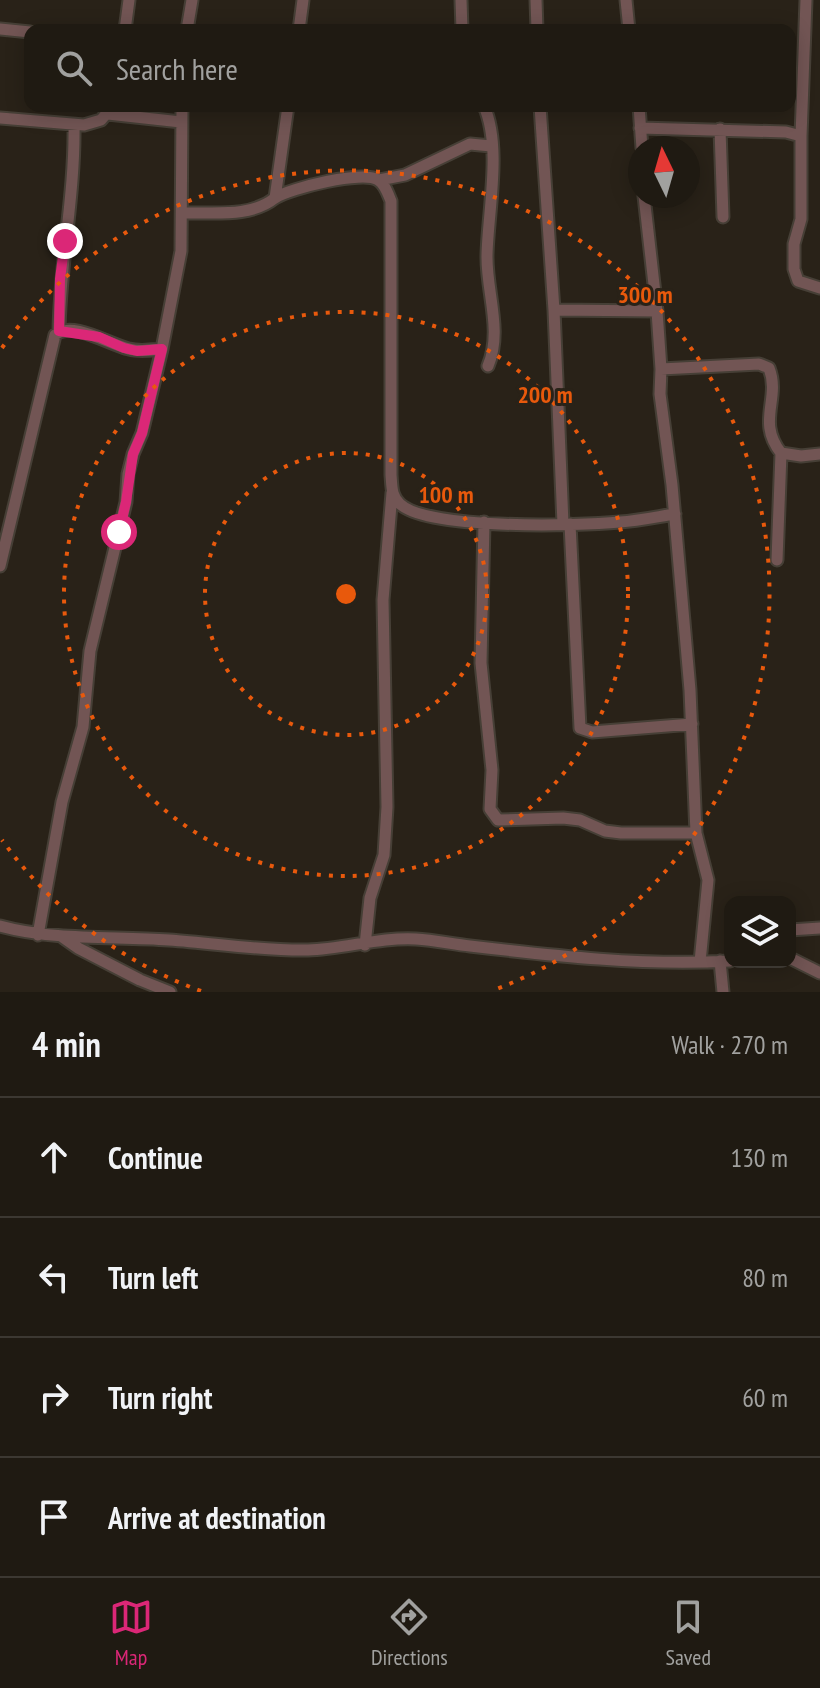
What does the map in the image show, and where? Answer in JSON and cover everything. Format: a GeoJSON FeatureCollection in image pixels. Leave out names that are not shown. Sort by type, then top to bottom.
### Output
{"type":"FeatureCollection","features":[{"type":"Feature","properties":{"kind":"street"},"geometry":{"type":"LineString","coordinates":[[126,24],[129,0]]}},
{"type":"Feature","properties":{"kind":"street"},"geometry":{"type":"LineString","coordinates":[[188,24],[192,0]]}},
{"type":"Feature","properties":{"kind":"street"},"geometry":{"type":"LineString","coordinates":[[300,24],[303,0]]}},
{"type":"Feature","properties":{"kind":"street"},"geometry":{"type":"LineString","coordinates":[[461,0],[462,24]]}},
{"type":"Feature","properties":{"kind":"street"},"geometry":{"type":"LineString","coordinates":[[536,0],[537,24]]}},
{"type":"Feature","properties":{"kind":"street"},"geometry":{"type":"LineString","coordinates":[[626,0],[628,24]]}},
{"type":"Feature","properties":{"kind":"street"},"geometry":{"type":"LineString","coordinates":[[806,0],[801,219],[794,244],[794,269],[798,281],[820,288]]}},
{"type":"Feature","properties":{"kind":"street"},"geometry":{"type":"LineString","coordinates":[[0,29],[24,31]]}},
{"type":"Feature","properties":{"kind":"street"},"geometry":{"type":"LineString","coordinates":[[0,118],[74,126],[101,120],[108,112]]}},
{"type":"Feature","properties":{"kind":"street"},"geometry":{"type":"LineString","coordinates":[[122,112],[181,122]]}},
{"type":"Feature","properties":{"kind":"street"},"geometry":{"type":"LineString","coordinates":[[38,935],[62,802],[83,727],[90,651],[126,502],[133,454],[142,433],[162,349],[181,251],[182,112]]}},
{"type":"Feature","properties":{"kind":"street"},"geometry":{"type":"LineString","coordinates":[[275,198],[287,112]]}},
{"type":"Feature","properties":{"kind":"street"},"geometry":{"type":"LineString","coordinates":[[486,112],[491,146],[492,208],[487,279],[494,324],[493,355],[488,366]]}},
{"type":"Feature","properties":{"kind":"street"},"geometry":{"type":"LineString","coordinates":[[540,112],[580,728],[592,732],[692,724]]}},
{"type":"Feature","properties":{"kind":"street"},"geometry":{"type":"LineString","coordinates":[[639,112],[641,136]]}},
{"type":"Feature","properties":{"kind":"street"},"geometry":{"type":"LineString","coordinates":[[0,566],[51,341],[59,331],[60,279],[75,159],[74,126]]}},
{"type":"Feature","properties":{"kind":"street"},"geometry":{"type":"LineString","coordinates":[[640,128],[786,132],[801,136]]}},
{"type":"Feature","properties":{"kind":"street"},"geometry":{"type":"LineString","coordinates":[[720,129],[723,217]]}},
{"type":"Feature","properties":{"kind":"street"},"geometry":{"type":"LineString","coordinates":[[183,213],[254,210],[287,190],[321,185],[338,178],[371,177],[379,180],[405,175],[470,144],[491,146]]}},
{"type":"Feature","properties":{"kind":"street"},"geometry":{"type":"LineString","coordinates":[[365,945],[370,898],[384,855],[387,807],[383,600],[392,492],[391,201],[379,180]]}},
{"type":"Feature","properties":{"kind":"street"},"geometry":{"type":"LineString","coordinates":[[645,208],[657,311],[660,394],[675,514],[692,724],[696,833],[708,880],[700,962]]}},
{"type":"Feature","properties":{"kind":"street"},"geometry":{"type":"LineString","coordinates":[[554,310],[657,311]]}},
{"type":"Feature","properties":{"kind":"street"},"geometry":{"type":"LineString","coordinates":[[59,331],[99,337],[137,351],[162,349]]}},
{"type":"Feature","properties":{"kind":"street"},"geometry":{"type":"LineString","coordinates":[[661,369],[759,364],[769,368],[774,387],[768,423],[772,441],[781,453],[777,560]]}},
{"type":"Feature","properties":{"kind":"street"},"geometry":{"type":"LineString","coordinates":[[781,453],[801,456],[820,454]]}},
{"type":"Feature","properties":{"kind":"street"},"geometry":{"type":"LineString","coordinates":[[392,492],[400,504],[419,515],[484,522],[621,522],[675,514]]}},
{"type":"Feature","properties":{"kind":"street"},"geometry":{"type":"LineString","coordinates":[[484,522],[481,663],[492,770],[490,809],[493,815],[498,820],[580,820],[605,831],[621,833],[696,833]]}},
{"type":"Feature","properties":{"kind":"street"},"geometry":{"type":"LineString","coordinates":[[0,926],[38,935],[169,940],[296,950],[418,939],[621,960],[724,961]]}},
{"type":"Feature","properties":{"kind":"street"},"geometry":{"type":"LineString","coordinates":[[796,930],[820,928]]}},
{"type":"Feature","properties":{"kind":"street"},"geometry":{"type":"LineString","coordinates":[[61,935],[140,980],[170,992]]}},
{"type":"Feature","properties":{"kind":"street"},"geometry":{"type":"LineString","coordinates":[[796,961],[820,973]]}},
{"type":"Feature","properties":{"kind":"street"},"geometry":{"type":"LineString","coordinates":[[723,992],[725,968]]}},
{"type":"Feature","properties":{"kind":"route"},"geometry":{"type":"LineString","coordinates":[[65,241],[60,279],[59,331],[99,337],[137,351],[162,349],[142,433],[128,474],[119,532]]}}]}
